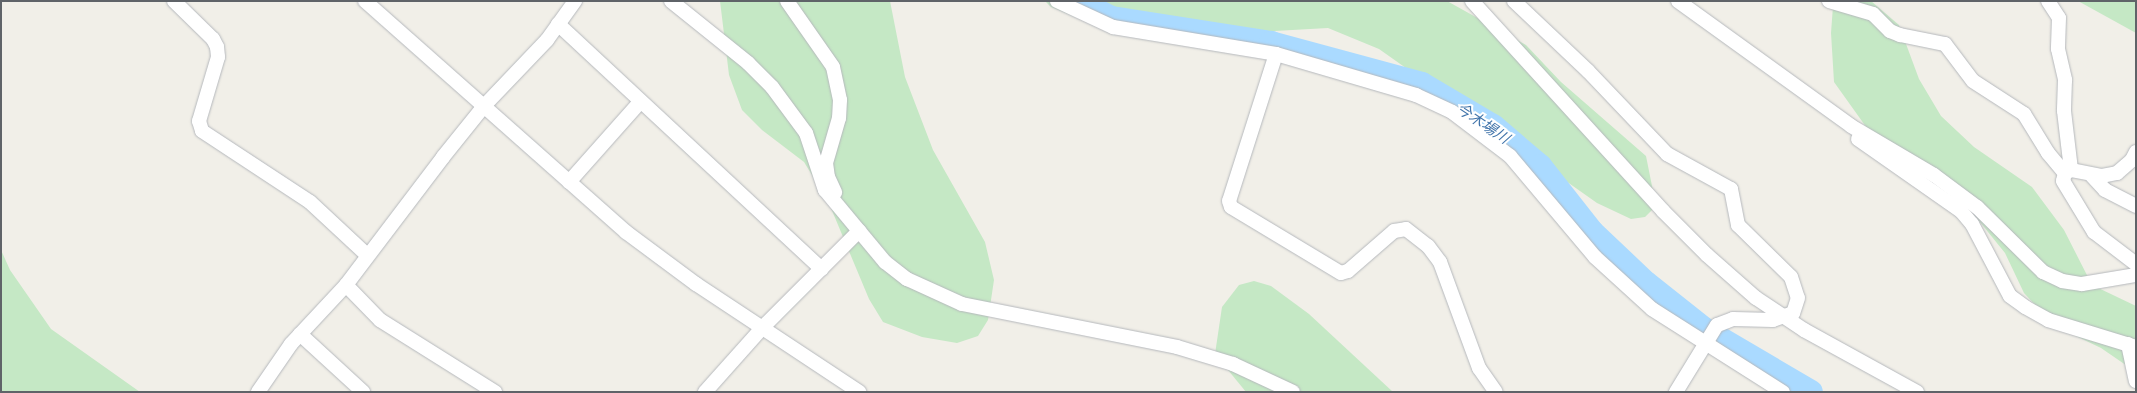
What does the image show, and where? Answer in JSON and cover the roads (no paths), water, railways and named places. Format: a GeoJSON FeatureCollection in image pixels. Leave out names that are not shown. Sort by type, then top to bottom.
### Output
{"type":"FeatureCollection","features":[{"type":"Feature","properties":{"kind":"street"},"geometry":{"type":"LineString","coordinates":[[174,1],[213,38],[217,47],[218,57],[199,121],[202,131],[310,202],[367,255]]}},
{"type":"Feature","properties":{"kind":"street"},"geometry":{"type":"LineString","coordinates":[[365,1],[626,232],[696,284],[859,392]]}},
{"type":"Feature","properties":{"kind":"street"},"geometry":{"type":"LineString","coordinates":[[258,392],[300,334],[346,285],[367,255],[484,106],[558,24],[575,1]]}},
{"type":"Feature","properties":{"kind":"street"},"geometry":{"type":"LineString","coordinates":[[671,1],[748,63],[772,87],[806,133],[820,183],[885,262],[907,279],[962,304],[1177,346],[1234,364],[1293,392]]}},
{"type":"Feature","properties":{"kind":"street"},"geometry":{"type":"LineString","coordinates":[[787,1],[834,68],[840,100],[839,118],[826,163],[828,177],[837,198],[836,204]]}},
{"type":"Feature","properties":{"kind":"street"},"geometry":{"type":"LineString","coordinates":[[1057,1],[1113,27],[1276,54],[1416,94],[1484,133],[1535,182],[1595,257],[1652,309],[1709,337],[1783,392]]}},
{"type":"Feature","properties":{"kind":"street"},"geometry":{"type":"LineString","coordinates":[[1472,1],[1663,211],[1735,280],[1785,318],[1917,392]]}},
{"type":"Feature","properties":{"kind":"street"},"geometry":{"type":"LineString","coordinates":[[1514,1],[1588,71],[1667,154],[1731,189],[1738,225],[1791,277],[1798,305],[1793,313],[1785,318],[1760,321],[1724,321],[1709,337],[1676,392]]}},
{"type":"Feature","properties":{"kind":"street"},"geometry":{"type":"LineString","coordinates":[[1678,1],[1851,126],[1934,175],[1977,207],[2043,272],[2062,281],[2082,284],[2136,275]]}},
{"type":"Feature","properties":{"kind":"street"},"geometry":{"type":"LineString","coordinates":[[1829,1],[1873,14],[1890,31],[1900,35],[1945,44],[1973,81],[2024,114],[2048,153],[2068,172],[2092,176],[2116,173],[2126,168],[2136,152]]}},
{"type":"Feature","properties":{"kind":"street"},"geometry":{"type":"LineString","coordinates":[[2048,1],[2059,18],[2058,49],[2064,80],[2064,120],[2068,172],[2066,188],[2085,221],[2094,232],[2136,264]]}},
{"type":"Feature","properties":{"kind":"street"},"geometry":{"type":"LineString","coordinates":[[558,24],[822,269]]}},
{"type":"Feature","properties":{"kind":"street"},"geometry":{"type":"LineString","coordinates":[[1276,54],[1229,201],[1234,212],[1341,273],[1348,272],[1394,231],[1406,229],[1428,246],[1440,262],[1479,368],[1496,392]]}},
{"type":"Feature","properties":{"kind":"street"},"geometry":{"type":"LineString","coordinates":[[569,182],[641,100]]}},
{"type":"Feature","properties":{"kind":"street"},"geometry":{"type":"LineString","coordinates":[[1851,126],[1859,141],[1961,211],[1972,224],[2010,296],[2024,308],[2048,320],[2132,346],[2136,381]]}},
{"type":"Feature","properties":{"kind":"street"},"geometry":{"type":"LineString","coordinates":[[2092,176],[2104,190],[2136,206]]}},
{"type":"Feature","properties":{"kind":"street"},"geometry":{"type":"LineString","coordinates":[[705,392],[763,327],[859,231]]}},
{"type":"Feature","properties":{"kind":"street"},"geometry":{"type":"LineString","coordinates":[[346,285],[380,320],[429,353],[480,379],[495,392]]}},
{"type":"Feature","properties":{"kind":"street"},"geometry":{"type":"LineString","coordinates":[[300,334],[363,392]]}},
{"type":"Feature","properties":{"kind":"waterway","name":"今木場川"},"geometry":{"type":"LineString","coordinates":[[1078,1],[1112,18],[1271,43],[1422,84],[1493,126],[1540,166],[1592,232],[1646,283],[1704,329],[1811,392]]}}]}
